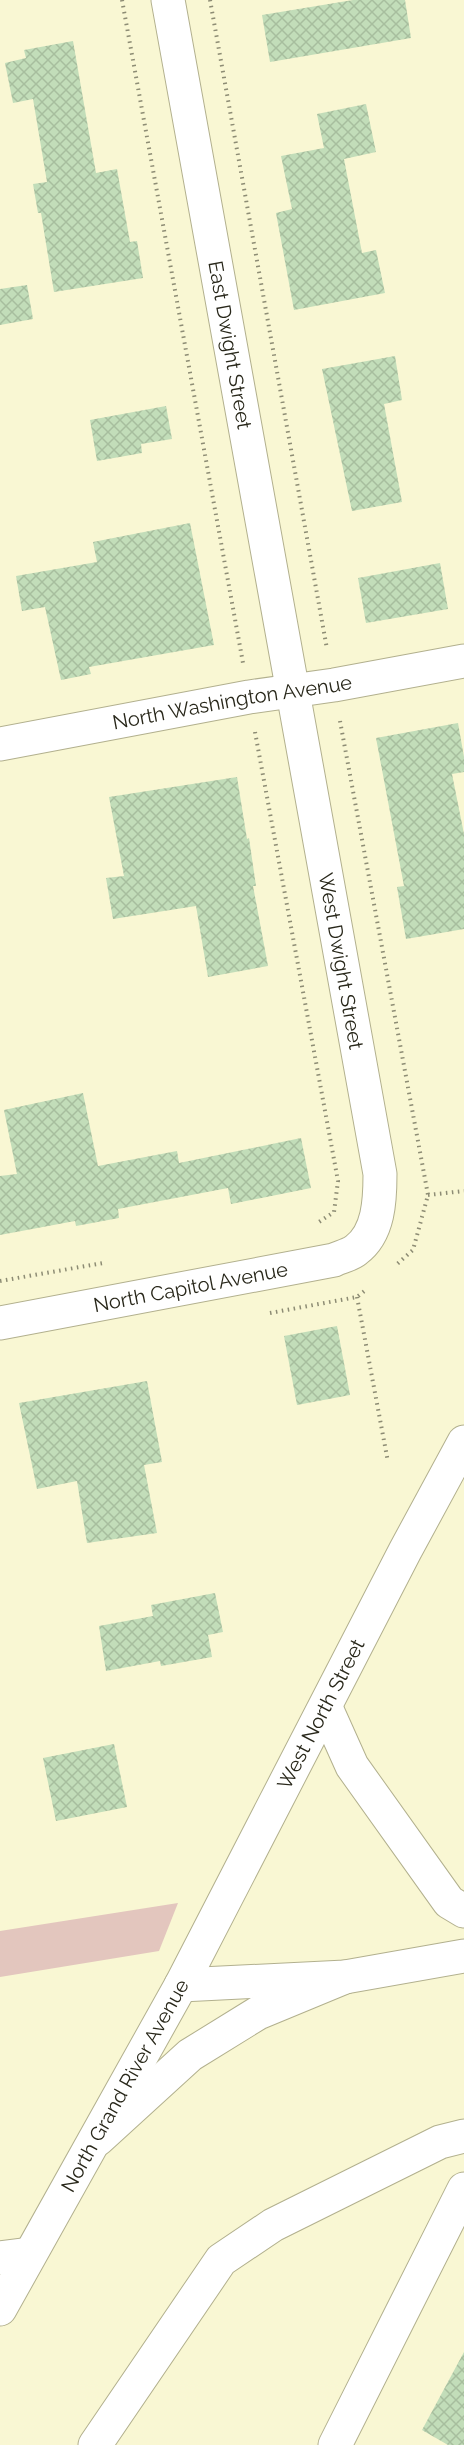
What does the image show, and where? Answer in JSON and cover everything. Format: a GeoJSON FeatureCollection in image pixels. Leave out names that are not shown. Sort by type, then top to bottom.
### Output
{"type":"FeatureCollection","features":[{"type":"Feature","properties":{"kind":"street","name":"East Dwight Street"},"geometry":{"type":"LineString","coordinates":[[168,0],[291,689]]}},
{"type":"Feature","properties":{"kind":"street","name":"North Washington Avenue"},"geometry":{"type":"LineString","coordinates":[[0,744],[291,689],[334,684],[464,661]]}},
{"type":"Feature","properties":{"kind":"street","name":"West Dwight Street"},"geometry":{"type":"LineString","coordinates":[[291,689],[380,1174],[380,1204],[371,1232]]}},
{"type":"Feature","properties":{"kind":"street","name":"North Capitol Avenue"},"geometry":{"type":"LineString","coordinates":[[0,1323],[333,1260],[356,1250],[371,1232]]}},
{"type":"Feature","properties":{"kind":"street","name":"West North Street"},"geometry":{"type":"LineString","coordinates":[[181,1985],[326,1708],[405,1551],[464,1442]]}},
{"type":"Feature","properties":{"kind":"street"},"geometry":{"type":"LineString","coordinates":[[326,1708],[352,1766],[449,1902],[464,1911]]}},
{"type":"Feature","properties":{"kind":"street","name":"North Grand River Avenue"},"geometry":{"type":"LineString","coordinates":[[0,2309],[15,2256],[92,2144],[181,1985],[345,1977],[464,1956]]}},
{"type":"Feature","properties":{"kind":"street"},"geometry":{"type":"LineString","coordinates":[[92,2144],[190,2055],[258,2013],[345,1977]]}},
{"type":"Feature","properties":{"kind":"street"},"geometry":{"type":"LineString","coordinates":[[95,2445],[221,2260],[273,2225],[441,2142],[464,2136]]}},
{"type":"Feature","properties":{"kind":"street"},"geometry":{"type":"LineString","coordinates":[[335,2445],[464,2189]]}},
{"type":"Feature","properties":{"kind":"path"},"geometry":{"type":"LineString","coordinates":[[122,0],[338,1181],[334,1212],[315,1225]]}},
{"type":"Feature","properties":{"kind":"path"},"geometry":{"type":"LineString","coordinates":[[428,1195],[464,1191]]}},
{"type":"Feature","properties":{"kind":"path"},"geometry":{"type":"LineString","coordinates":[[0,1281],[105,1263]]}},
{"type":"Feature","properties":{"kind":"path"},"geometry":{"type":"LineString","coordinates":[[357,1297],[388,1462]]}},
{"type":"Feature","properties":{"kind":"shaded area"},"geometry":{"type":"Polygon","coordinates":[[[178,1903],[159,1951],[0,1977],[0,1931],[178,1903]]]}},
{"type":"Feature","properties":{"kind":"building"},"geometry":{"type":"Polygon","coordinates":[[[353,0],[405,0],[411,38],[270,62],[262,15],[353,0]]]}},
{"type":"Feature","properties":{"kind":"building"},"geometry":{"type":"Polygon","coordinates":[[[73,41],[96,173],[117,169],[130,242],[137,241],[143,278],[54,292],[41,213],[38,213],[33,184],[47,182],[33,99],[13,103],[5,63],[26,58],[24,50],[73,41]]]}},
{"type":"Feature","properties":{"kind":"building"},"geometry":{"type":"Polygon","coordinates":[[[366,104],[376,152],[344,159],[362,253],[376,250],[385,293],[294,310],[276,213],[292,209],[281,156],[324,148],[317,114],[366,104]]]}},
{"type":"Feature","properties":{"kind":"building"},"geometry":{"type":"Polygon","coordinates":[[[27,285],[33,319],[0,325],[0,289],[27,285]]]}},
{"type":"Feature","properties":{"kind":"building"},"geometry":{"type":"Polygon","coordinates":[[[395,356],[402,400],[384,404],[402,502],[352,511],[322,369],[395,356]]]}},
{"type":"Feature","properties":{"kind":"building"},"geometry":{"type":"Polygon","coordinates":[[[166,406],[172,439],[141,444],[142,453],[97,461],[90,420],[166,406]]]}},
{"type":"Feature","properties":{"kind":"building"},"geometry":{"type":"Polygon","coordinates":[[[190,523],[214,645],[89,667],[91,674],[61,680],[45,607],[22,611],[16,576],[97,562],[93,542],[190,523]]]}},
{"type":"Feature","properties":{"kind":"building"},"geometry":{"type":"Polygon","coordinates":[[[440,563],[448,609],[366,623],[358,578],[440,563]]]}},
{"type":"Feature","properties":{"kind":"building"},"geometry":{"type":"Polygon","coordinates":[[[458,723],[464,757],[464,772],[452,774],[464,834],[464,929],[406,939],[397,887],[404,886],[376,738],[458,723]]]}},
{"type":"Feature","properties":{"kind":"building"},"geometry":{"type":"Polygon","coordinates":[[[237,777],[247,839],[249,838],[256,886],[253,886],[268,966],[208,977],[196,906],[113,919],[106,878],[124,876],[109,797],[237,777]]]}},
{"type":"Feature","properties":{"kind":"building"},"geometry":{"type":"Polygon","coordinates":[[[83,1093],[98,1166],[177,1151],[179,1163],[301,1138],[311,1188],[231,1204],[228,1188],[118,1209],[119,1218],[76,1226],[75,1221],[0,1235],[0,1176],[17,1174],[4,1110],[83,1093]]]}},
{"type":"Feature","properties":{"kind":"building"},"geometry":{"type":"Polygon","coordinates":[[[337,1326],[350,1395],[297,1405],[284,1336],[337,1326]]]}},
{"type":"Feature","properties":{"kind":"building"},"geometry":{"type":"Polygon","coordinates":[[[147,1381],[162,1462],[144,1465],[157,1533],[87,1543],[77,1481],[37,1489],[19,1403],[147,1381]]]}},
{"type":"Feature","properties":{"kind":"building"},"geometry":{"type":"Polygon","coordinates":[[[215,1593],[223,1632],[208,1635],[212,1657],[161,1666],[160,1661],[106,1671],[99,1626],[153,1616],[151,1605],[215,1593]]]}},
{"type":"Feature","properties":{"kind":"building"},"geometry":{"type":"Polygon","coordinates":[[[114,1744],[127,1807],[56,1821],[43,1758],[114,1744]]]}},
{"type":"Feature","properties":{"kind":"building"},"geometry":{"type":"Polygon","coordinates":[[[464,2352],[464,2445],[448,2445],[422,2430],[464,2352]]]}}]}
